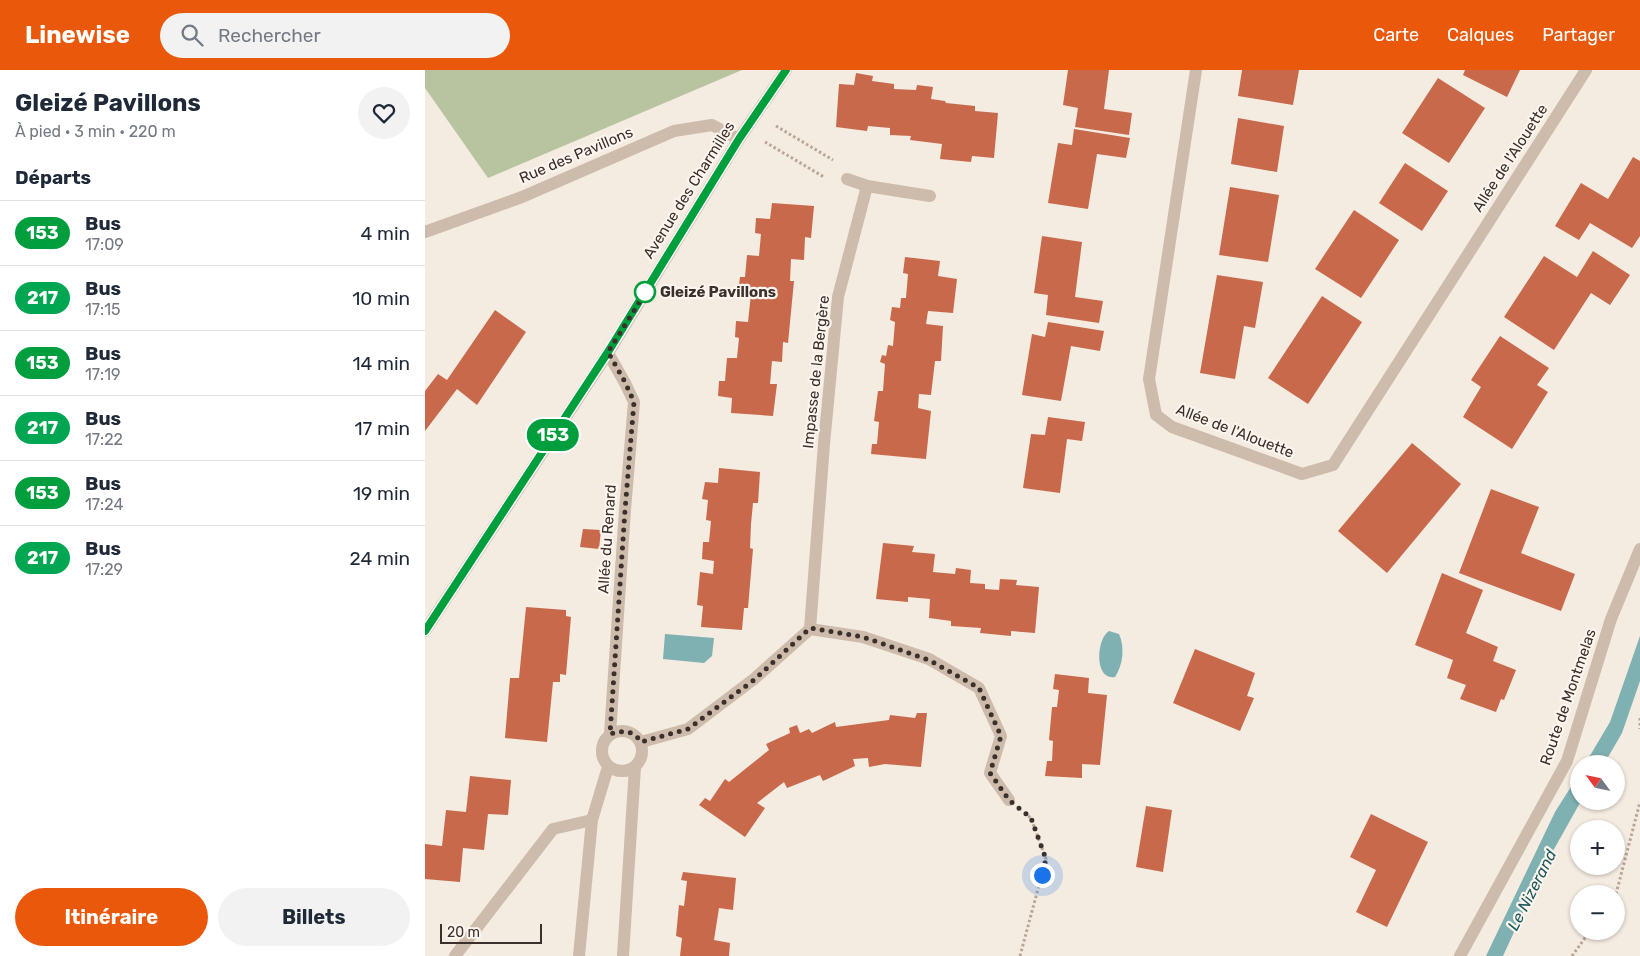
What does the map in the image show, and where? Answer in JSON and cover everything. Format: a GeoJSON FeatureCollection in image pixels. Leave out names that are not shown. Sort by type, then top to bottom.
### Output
{"type":"FeatureCollection","features":[{"type":"Feature","properties":{"kind":"street","name":"Avenue des Charmilles"},"geometry":{"type":"LineString","coordinates":[[425,631],[608,352],[742,135],[787,70]]}},
{"type":"Feature","properties":{"kind":"street","name":"Allée de l'Alouette"},"geometry":{"type":"LineString","coordinates":[[1196,70],[1149,379],[1156,415],[1172,427],[1302,474],[1333,465],[1586,70]]}},
{"type":"Feature","properties":{"kind":"street","name":"Rue des Pavillons"},"geometry":{"type":"LineString","coordinates":[[425,232],[522,197],[674,131],[711,125],[742,135]]}},
{"type":"Feature","properties":{"kind":"street"},"geometry":{"type":"LineString","coordinates":[[847,179],[867,186],[930,196]]}},
{"type":"Feature","properties":{"kind":"street","name":"Impasse de la Bergère"},"geometry":{"type":"LineString","coordinates":[[810,628],[824,444],[838,297],[867,186]]}},
{"type":"Feature","properties":{"kind":"street","name":"Allée du Renard"},"geometry":{"type":"LineString","coordinates":[[608,352],[634,402],[610,734]]}},
{"type":"Feature","properties":{"kind":"street","name":"Route de Montmelas"},"geometry":{"type":"LineString","coordinates":[[1460,956],[1567,761],[1611,619],[1640,549]]}},
{"type":"Feature","properties":{"kind":"street"},"geometry":{"type":"LineString","coordinates":[[641,742],[688,729],[754,680],[810,628],[863,637],[929,660],[979,688],[1001,736],[990,773],[1009,800]]}},
{"type":"Feature","properties":{"kind":"street"},"geometry":{"type":"LineString","coordinates":[[579,956],[592,820],[608,767],[601,752],[606,737],[610,734],[621,730],[636,735],[641,742],[643,750],[638,766],[623,772],[608,767]]}},
{"type":"Feature","properties":{"kind":"street"},"geometry":{"type":"LineString","coordinates":[[623,956],[635,767]]}},
{"type":"Feature","properties":{"kind":"street"},"geometry":{"type":"LineString","coordinates":[[455,956],[553,829],[592,820]]}},
{"type":"Feature","properties":{"kind":"path"},"geometry":{"type":"LineString","coordinates":[[742,135],[827,179],[847,179],[839,164],[757,114]]}},
{"type":"Feature","properties":{"kind":"path"},"geometry":{"type":"LineString","coordinates":[[1640,718],[1640,729]]}},
{"type":"Feature","properties":{"kind":"path"},"geometry":{"type":"LineString","coordinates":[[1009,800],[1031,818],[1046,859],[1020,956]]}},
{"type":"Feature","properties":{"kind":"path"},"geometry":{"type":"LineString","coordinates":[[1618,885],[1640,802]]}},
{"type":"Feature","properties":{"kind":"path"},"geometry":{"type":"LineString","coordinates":[[1572,956],[1584,940]]}},
{"type":"Feature","properties":{"kind":"green space"},"geometry":{"type":"Polygon","coordinates":[[[425,70],[742,70],[488,178],[425,88],[425,70]]]}},
{"type":"Feature","properties":{"kind":"water"},"geometry":{"type":"Polygon","coordinates":[[[1109,631],[1119,634],[1122,645],[1121,662],[1115,677],[1103,673],[1100,666],[1101,642],[1109,631]]]}},
{"type":"Feature","properties":{"kind":"water"},"geometry":{"type":"Polygon","coordinates":[[[665,634],[714,638],[712,656],[704,663],[663,659],[665,634]]]}},
{"type":"Feature","properties":{"kind":"water"},"geometry":{"type":"Polygon","coordinates":[[[1640,636],[1640,681],[1622,733],[1609,755],[1590,755],[1610,722],[1640,636]]]}},
{"type":"Feature","properties":{"kind":"water","name":"Le Nizerand"},"geometry":{"type":"Polygon","coordinates":[[[1570,788],[1570,810],[1576,810],[1544,867],[1503,956],[1486,956],[1555,812],[1570,788]]]}},
{"type":"Feature","properties":{"kind":"building"},"geometry":{"type":"Polygon","coordinates":[[[1068,70],[1109,70],[1104,109],[1132,113],[1129,135],[1075,127],[1078,108],[1063,105],[1068,70]]]}},
{"type":"Feature","properties":{"kind":"building"},"geometry":{"type":"Polygon","coordinates":[[[1242,70],[1299,70],[1293,105],[1238,96],[1242,70]]]}},
{"type":"Feature","properties":{"kind":"building"},"geometry":{"type":"Polygon","coordinates":[[[1465,70],[1520,70],[1507,97],[1463,75],[1465,70]]]}},
{"type":"Feature","properties":{"kind":"building"},"geometry":{"type":"Polygon","coordinates":[[[856,73],[873,76],[872,81],[894,84],[894,89],[916,90],[917,85],[933,87],[931,99],[945,101],[946,103],[975,106],[975,111],[998,113],[994,158],[972,156],[971,162],[940,159],[942,144],[910,140],[911,136],[890,135],[890,128],[868,126],[867,131],[836,127],[839,84],[854,85],[856,73]]]}},
{"type":"Feature","properties":{"kind":"building"},"geometry":{"type":"Polygon","coordinates":[[[1438,78],[1485,108],[1449,163],[1402,133],[1438,78]]]}},
{"type":"Feature","properties":{"kind":"building"},"geometry":{"type":"Polygon","coordinates":[[[1238,118],[1284,126],[1277,172],[1231,164],[1238,118]]]}},
{"type":"Feature","properties":{"kind":"building"},"geometry":{"type":"Polygon","coordinates":[[[1074,129],[1130,138],[1126,158],[1097,154],[1088,209],[1048,203],[1058,143],[1072,145],[1074,129]]]}},
{"type":"Feature","properties":{"kind":"building"},"geometry":{"type":"Polygon","coordinates":[[[1633,157],[1640,161],[1640,236],[1632,248],[1590,223],[1579,240],[1555,226],[1581,183],[1608,199],[1633,157]]]}},
{"type":"Feature","properties":{"kind":"building"},"geometry":{"type":"Polygon","coordinates":[[[1405,163],[1448,191],[1422,231],[1379,203],[1405,163]]]}},
{"type":"Feature","properties":{"kind":"building"},"geometry":{"type":"Polygon","coordinates":[[[1230,187],[1279,195],[1268,262],[1219,255],[1230,187]]]}},
{"type":"Feature","properties":{"kind":"building"},"geometry":{"type":"Polygon","coordinates":[[[772,203],[814,206],[811,238],[805,237],[804,260],[791,259],[790,281],[794,281],[788,343],[783,342],[782,362],[772,361],[770,384],[777,384],[773,416],[731,413],[732,398],[718,396],[719,381],[725,381],[727,358],[737,358],[739,338],[735,337],[736,321],[748,322],[751,294],[738,292],[740,277],[745,277],[747,255],[759,256],[761,234],[755,233],[756,218],[770,219],[772,203]]]}},
{"type":"Feature","properties":{"kind":"building"},"geometry":{"type":"Polygon","coordinates":[[[1354,210],[1399,240],[1361,298],[1315,269],[1354,210]]]}},
{"type":"Feature","properties":{"kind":"building"},"geometry":{"type":"Polygon","coordinates":[[[1042,236],[1082,242],[1075,297],[1103,301],[1099,323],[1046,315],[1048,295],[1034,293],[1042,236]]]}},
{"type":"Feature","properties":{"kind":"building"},"geometry":{"type":"Polygon","coordinates":[[[1593,251],[1630,275],[1610,305],[1591,293],[1554,350],[1504,317],[1544,256],[1577,277],[1593,251]]]}},
{"type":"Feature","properties":{"kind":"building"},"geometry":{"type":"Polygon","coordinates":[[[905,257],[940,261],[938,276],[957,279],[953,313],[928,311],[926,324],[943,326],[941,361],[935,361],[931,395],[919,394],[918,408],[931,411],[926,459],[871,454],[872,444],[877,444],[879,422],[874,421],[878,391],[883,391],[885,364],[880,362],[882,355],[886,356],[888,345],[893,346],[895,322],[890,320],[892,307],[900,308],[901,298],[906,298],[908,274],[903,273],[905,257]]]}},
{"type":"Feature","properties":{"kind":"building"},"geometry":{"type":"Polygon","coordinates":[[[1217,275],[1263,282],[1255,328],[1244,326],[1235,379],[1200,373],[1217,275]]]}},
{"type":"Feature","properties":{"kind":"building"},"geometry":{"type":"Polygon","coordinates":[[[1322,296],[1362,322],[1308,404],[1268,378],[1322,296]]]}},
{"type":"Feature","properties":{"kind":"building"},"geometry":{"type":"Polygon","coordinates":[[[495,310],[526,332],[477,405],[457,389],[425,431],[425,391],[438,374],[447,380],[495,310]]]}},
{"type":"Feature","properties":{"kind":"building"},"geometry":{"type":"Polygon","coordinates":[[[1048,322],[1104,331],[1100,351],[1071,346],[1061,401],[1022,395],[1032,334],[1045,337],[1048,322]]]}},
{"type":"Feature","properties":{"kind":"building"},"geometry":{"type":"Polygon","coordinates":[[[1500,336],[1549,368],[1537,385],[1548,392],[1512,449],[1463,417],[1481,387],[1471,380],[1500,336]]]}},
{"type":"Feature","properties":{"kind":"building"},"geometry":{"type":"Polygon","coordinates":[[[1048,417],[1085,422],[1082,441],[1067,439],[1060,493],[1023,488],[1031,434],[1045,435],[1048,417]]]}},
{"type":"Feature","properties":{"kind":"building"},"geometry":{"type":"Polygon","coordinates":[[[1412,443],[1461,484],[1387,573],[1338,531],[1412,443]]]}},
{"type":"Feature","properties":{"kind":"building"},"geometry":{"type":"Polygon","coordinates":[[[719,468],[760,472],[758,503],[753,503],[751,524],[750,548],[753,549],[748,608],[744,608],[742,630],[701,627],[703,606],[697,605],[700,572],[713,574],[714,561],[702,559],[703,542],[709,542],[711,521],[706,520],[708,500],[702,499],[705,482],[718,483],[719,468]]]}},
{"type":"Feature","properties":{"kind":"building"},"geometry":{"type":"Polygon","coordinates":[[[1491,489],[1539,507],[1521,553],[1575,574],[1561,611],[1459,573],[1491,489]]]}},
{"type":"Feature","properties":{"kind":"building"},"geometry":{"type":"Polygon","coordinates":[[[583,529],[601,530],[599,549],[580,547],[583,529]]]}},
{"type":"Feature","properties":{"kind":"building"},"geometry":{"type":"Polygon","coordinates":[[[883,543],[914,546],[912,552],[935,554],[933,572],[955,574],[956,568],[971,570],[970,583],[985,584],[985,589],[999,590],[1000,579],[1017,580],[1016,585],[1039,587],[1035,633],[1011,631],[1011,636],[980,633],[981,628],[951,626],[951,621],[929,618],[930,599],[908,597],[908,602],[876,599],[883,543]]]}},
{"type":"Feature","properties":{"kind":"building"},"geometry":{"type":"Polygon","coordinates":[[[1442,573],[1483,590],[1466,633],[1498,647],[1493,661],[1516,670],[1504,700],[1501,699],[1496,712],[1460,699],[1466,685],[1447,678],[1453,660],[1415,645],[1442,573]]]}},
{"type":"Feature","properties":{"kind":"building"},"geometry":{"type":"Polygon","coordinates":[[[526,607],[566,610],[566,616],[571,617],[566,675],[560,674],[560,682],[553,682],[547,742],[505,738],[510,678],[519,678],[526,607]]]}},
{"type":"Feature","properties":{"kind":"building"},"geometry":{"type":"Polygon","coordinates":[[[1195,649],[1255,673],[1247,696],[1254,698],[1240,731],[1173,703],[1195,649]]]}},
{"type":"Feature","properties":{"kind":"building"},"geometry":{"type":"Polygon","coordinates":[[[1055,674],[1089,678],[1088,693],[1107,695],[1100,765],[1082,764],[1082,778],[1045,776],[1047,761],[1052,761],[1053,741],[1049,740],[1052,707],[1057,707],[1059,690],[1053,689],[1055,674]]]}},
{"type":"Feature","properties":{"kind":"building"},"geometry":{"type":"Polygon","coordinates":[[[917,713],[927,713],[921,767],[885,764],[869,767],[868,758],[853,759],[855,766],[823,781],[820,775],[787,788],[784,782],[757,803],[765,808],[745,837],[699,805],[705,798],[710,801],[725,779],[729,782],[769,750],[766,744],[790,733],[789,728],[797,725],[800,733],[809,729],[812,733],[835,722],[836,727],[889,720],[890,715],[915,718],[917,713]]]}},
{"type":"Feature","properties":{"kind":"building"},"geometry":{"type":"Polygon","coordinates":[[[470,776],[511,780],[508,815],[488,814],[484,850],[463,848],[460,882],[425,879],[425,844],[442,846],[446,810],[466,812],[470,776]]]}},
{"type":"Feature","properties":{"kind":"building"},"geometry":{"type":"Polygon","coordinates":[[[1146,806],[1172,810],[1163,872],[1136,867],[1146,806]]]}},
{"type":"Feature","properties":{"kind":"building"},"geometry":{"type":"Polygon","coordinates":[[[1371,814],[1428,842],[1387,927],[1356,912],[1376,870],[1350,857],[1371,814]]]}},
{"type":"Feature","properties":{"kind":"building"},"geometry":{"type":"Polygon","coordinates":[[[683,872],[736,878],[733,910],[719,908],[714,940],[730,943],[729,956],[680,956],[682,938],[676,936],[679,905],[684,906],[687,881],[681,880],[683,872]]]}},
{"type":"Feature","properties":{"kind":"bus line","name":"153"},"geometry":{"type":"LineString","coordinates":[[425,631],[608,352],[739,139],[786,70]]}},
{"type":"Feature","properties":{"kind":"place","name":"Gleizé Pavillons"},"geometry":{"type":"Point","coordinates":[645,292]}},
{"type":"Feature","properties":{"kind":"route"},"geometry":{"type":"LineString","coordinates":[[645,292],[647,290],[608,352],[634,402],[610,734],[621,730],[636,735],[641,742],[688,729],[754,680],[810,628],[863,637],[929,660],[979,688],[1001,736],[990,773],[1009,800],[1031,818],[1046,859],[1042,875]]}}]}
